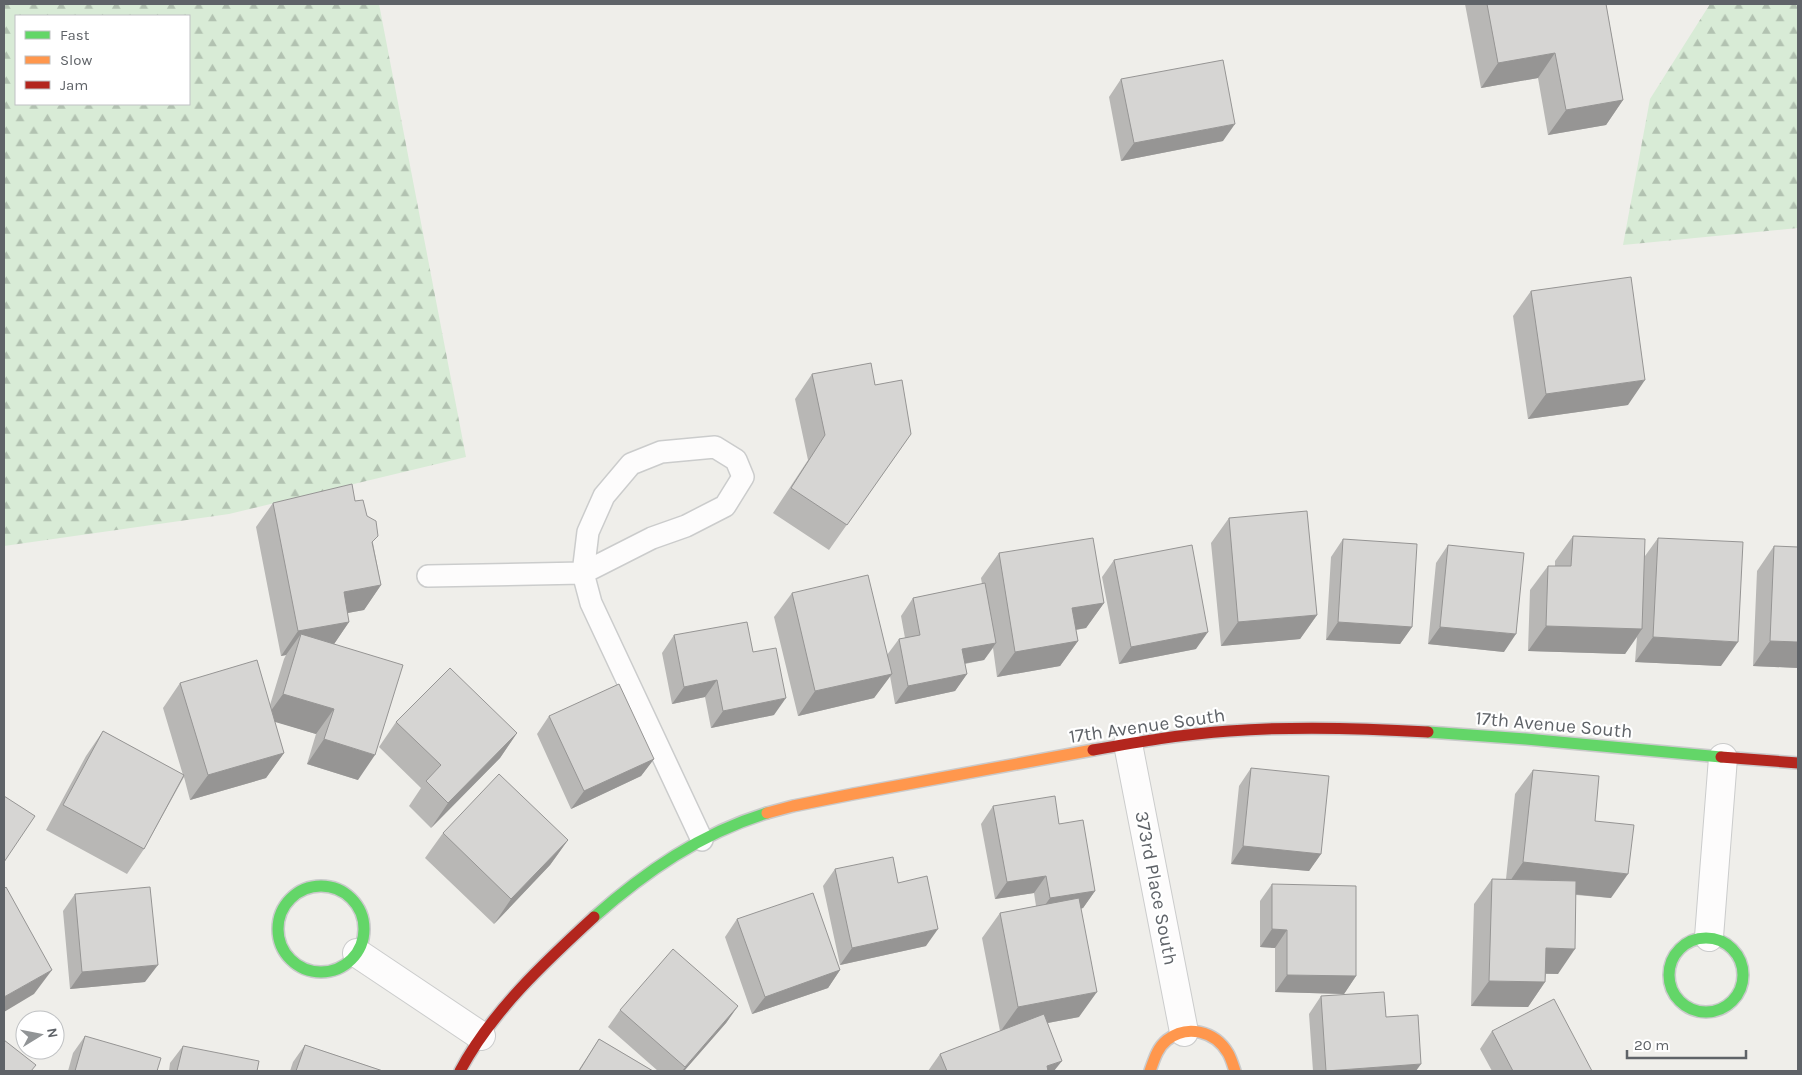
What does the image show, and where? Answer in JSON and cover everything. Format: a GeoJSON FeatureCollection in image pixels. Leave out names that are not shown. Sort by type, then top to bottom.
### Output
{"type":"FeatureCollection","features":[{"type":"Feature","properties":{"kind":"street","name":"17th Avenue South"},"geometry":{"type":"LineString","coordinates":[[460,1071],[481,1036],[551,958],[591,918],[624,890],[702,840],[737,824],[793,806],[1128,744],[1235,730],[1289,728],[1375,729],[1468,735],[1798,764]]}},
{"type":"Feature","properties":{"kind":"street","name":"373rd Place South"},"geometry":{"type":"LineString","coordinates":[[1128,744],[1184,1032]]}},
{"type":"Feature","properties":{"kind":"street"},"geometry":{"type":"LineString","coordinates":[[1709,937],[1723,758]]}},
{"type":"Feature","properties":{"kind":"street"},"geometry":{"type":"LineString","coordinates":[[324,885],[338,889],[350,898],[359,910],[364,924],[362,939],[357,952],[347,964],[333,970],[318,972],[303,968],[291,960],[282,948],[278,934],[278,918],[285,905],[295,894],[308,887],[324,885]]}},
{"type":"Feature","properties":{"kind":"street"},"geometry":{"type":"LineString","coordinates":[[1709,937],[1723,941],[1734,950],[1742,963],[1744,977],[1740,992],[1730,1003],[1718,1010],[1703,1012],[1689,1008],[1677,999],[1670,986],[1669,972],[1672,958],[1682,946],[1694,939],[1709,937]]}},
{"type":"Feature","properties":{"kind":"street"},"geometry":{"type":"LineString","coordinates":[[357,952],[481,1036]]}},
{"type":"Feature","properties":{"kind":"street"},"geometry":{"type":"LineString","coordinates":[[1150,1071],[1152,1060],[1159,1047],[1170,1037],[1184,1032],[1199,1032],[1213,1036],[1224,1046],[1232,1059],[1235,1071]]}},
{"type":"Feature","properties":{"kind":"lane"},"geometry":{"type":"LineString","coordinates":[[428,576],[583,573],[652,538],[686,526],[725,506],[743,477],[736,460],[715,447],[661,452],[631,464],[604,496],[588,532],[583,573],[591,603],[702,840]]}},
{"type":"Feature","properties":{"kind":"green space"},"geometry":{"type":"Polygon","coordinates":[[[4,4],[379,4],[466,457],[229,514],[4,546],[4,4]]]}},
{"type":"Feature","properties":{"kind":"green space"},"geometry":{"type":"Polygon","coordinates":[[[1710,4],[1798,4],[1798,228],[1623,245],[1650,99],[1710,4]]]}},
{"type":"Feature","properties":{"kind":"building"},"geometry":{"type":"Polygon","coordinates":[[[1487,4],[1606,4],[1623,100],[1566,110],[1555,53],[1498,63],[1487,4]]]}},
{"type":"Feature","properties":{"kind":"building"},"geometry":{"type":"Polygon","coordinates":[[[1223,60],[1235,124],[1134,143],[1121,79],[1223,60]]]}},
{"type":"Feature","properties":{"kind":"building"},"geometry":{"type":"Polygon","coordinates":[[[1631,277],[1645,380],[1546,394],[1531,291],[1631,277]]]}},
{"type":"Feature","properties":{"kind":"building"},"geometry":{"type":"Polygon","coordinates":[[[871,363],[875,385],[902,380],[911,434],[847,525],[791,488],[825,435],[812,374],[871,363]]]}},
{"type":"Feature","properties":{"kind":"building"},"geometry":{"type":"Polygon","coordinates":[[[352,484],[355,501],[363,500],[367,516],[376,521],[378,536],[372,542],[381,585],[344,592],[349,622],[298,631],[273,503],[352,484]]]}},
{"type":"Feature","properties":{"kind":"building"},"geometry":{"type":"Polygon","coordinates":[[[1307,511],[1317,615],[1238,622],[1229,518],[1307,511]]]}},
{"type":"Feature","properties":{"kind":"building"},"geometry":{"type":"Polygon","coordinates":[[[1573,536],[1645,539],[1642,629],[1546,626],[1548,566],[1571,566],[1573,536]]]}},
{"type":"Feature","properties":{"kind":"building"},"geometry":{"type":"Polygon","coordinates":[[[1093,538],[1104,603],[1072,608],[1078,641],[1015,652],[999,553],[1093,538]]]}},
{"type":"Feature","properties":{"kind":"building"},"geometry":{"type":"Polygon","coordinates":[[[1658,538],[1743,542],[1738,642],[1653,637],[1658,538]]]}},
{"type":"Feature","properties":{"kind":"building"},"geometry":{"type":"Polygon","coordinates":[[[1343,539],[1417,544],[1412,627],[1338,622],[1343,539]]]}},
{"type":"Feature","properties":{"kind":"building"},"geometry":{"type":"Polygon","coordinates":[[[1192,545],[1208,632],[1131,647],[1114,560],[1192,545]]]}},
{"type":"Feature","properties":{"kind":"building"},"geometry":{"type":"Polygon","coordinates":[[[1448,545],[1524,553],[1516,634],[1440,627],[1448,545]]]}},
{"type":"Feature","properties":{"kind":"building"},"geometry":{"type":"Polygon","coordinates":[[[1774,546],[1798,547],[1798,642],[1770,641],[1774,546]]]}},
{"type":"Feature","properties":{"kind":"building"},"geometry":{"type":"Polygon","coordinates":[[[868,575],[892,674],[815,691],[792,593],[868,575]]]}},
{"type":"Feature","properties":{"kind":"building"},"geometry":{"type":"Polygon","coordinates":[[[985,583],[996,643],[962,649],[967,674],[908,686],[899,639],[920,635],[913,598],[985,583]]]}},
{"type":"Feature","properties":{"kind":"building"},"geometry":{"type":"Polygon","coordinates":[[[747,622],[753,652],[776,648],[786,698],[723,711],[717,680],[684,687],[674,635],[747,622]]]}},
{"type":"Feature","properties":{"kind":"building"},"geometry":{"type":"Polygon","coordinates":[[[301,634],[403,665],[375,755],[324,739],[334,709],[283,694],[301,634]]]}},
{"type":"Feature","properties":{"kind":"building"},"geometry":{"type":"Polygon","coordinates":[[[257,660],[284,753],[208,775],[180,683],[257,660]]]}},
{"type":"Feature","properties":{"kind":"building"},"geometry":{"type":"Polygon","coordinates":[[[450,668],[517,733],[448,803],[426,781],[441,765],[396,722],[450,668]]]}},
{"type":"Feature","properties":{"kind":"building"},"geometry":{"type":"Polygon","coordinates":[[[619,684],[654,759],[584,791],[549,716],[619,684]]]}},
{"type":"Feature","properties":{"kind":"building"},"geometry":{"type":"Polygon","coordinates":[[[103,731],[184,775],[144,849],[63,805],[103,731]]]}},
{"type":"Feature","properties":{"kind":"building"},"geometry":{"type":"Polygon","coordinates":[[[1251,768],[1329,776],[1321,854],[1243,846],[1251,768]]]}},
{"type":"Feature","properties":{"kind":"building"},"geometry":{"type":"Polygon","coordinates":[[[1533,770],[1599,776],[1595,821],[1634,825],[1628,874],[1523,862],[1533,770]]]}},
{"type":"Feature","properties":{"kind":"building"},"geometry":{"type":"Polygon","coordinates":[[[499,774],[568,840],[511,899],[443,833],[499,774]]]}},
{"type":"Feature","properties":{"kind":"building"},"geometry":{"type":"Polygon","coordinates":[[[4,796],[35,816],[4,862],[4,796]]]}},
{"type":"Feature","properties":{"kind":"building"},"geometry":{"type":"Polygon","coordinates":[[[1055,796],[1059,824],[1083,820],[1095,891],[1050,898],[1046,876],[1007,882],[993,806],[1055,796]]]}},
{"type":"Feature","properties":{"kind":"building"},"geometry":{"type":"Polygon","coordinates":[[[893,857],[898,883],[927,876],[938,929],[852,948],[835,869],[893,857]]]}},
{"type":"Feature","properties":{"kind":"building"},"geometry":{"type":"Polygon","coordinates":[[[1492,879],[1576,881],[1575,949],[1546,948],[1545,982],[1489,981],[1492,879]]]}},
{"type":"Feature","properties":{"kind":"building"},"geometry":{"type":"Polygon","coordinates":[[[1272,884],[1356,886],[1356,976],[1287,975],[1287,930],[1272,929],[1272,884]]]}},
{"type":"Feature","properties":{"kind":"building"},"geometry":{"type":"Polygon","coordinates":[[[6,887],[52,970],[4,997],[4,889],[6,887]]]}},
{"type":"Feature","properties":{"kind":"building"},"geometry":{"type":"Polygon","coordinates":[[[150,887],[158,965],[82,972],[75,894],[150,887]]]}},
{"type":"Feature","properties":{"kind":"building"},"geometry":{"type":"Polygon","coordinates":[[[813,893],[840,970],[765,997],[737,919],[813,893]]]}},
{"type":"Feature","properties":{"kind":"building"},"geometry":{"type":"Polygon","coordinates":[[[1079,898],[1097,992],[1018,1007],[1000,913],[1079,898]]]}},
{"type":"Feature","properties":{"kind":"building"},"geometry":{"type":"Polygon","coordinates":[[[673,949],[738,1006],[685,1067],[620,1010],[673,949]]]}},
{"type":"Feature","properties":{"kind":"building"},"geometry":{"type":"Polygon","coordinates":[[[1384,992],[1386,1017],[1418,1015],[1421,1064],[1326,1071],[1321,996],[1384,992]]]}},
{"type":"Feature","properties":{"kind":"building"},"geometry":{"type":"Polygon","coordinates":[[[1554,999],[1592,1071],[1513,1071],[1492,1031],[1554,999]]]}},
{"type":"Feature","properties":{"kind":"building"},"geometry":{"type":"Polygon","coordinates":[[[1044,1014],[1062,1061],[1047,1066],[1048,1071],[947,1071],[940,1054],[1044,1014]]]}},
{"type":"Feature","properties":{"kind":"building"},"geometry":{"type":"Polygon","coordinates":[[[85,1036],[161,1058],[157,1071],[75,1071],[85,1036]]]}},
{"type":"Feature","properties":{"kind":"building"},"geometry":{"type":"Polygon","coordinates":[[[599,1039],[653,1071],[579,1071],[599,1039]]]}},
{"type":"Feature","properties":{"kind":"building"},"geometry":{"type":"Polygon","coordinates":[[[4,1040],[15,1049],[15,1060],[30,1060],[36,1065],[31,1071],[4,1071],[4,1040]]]}},
{"type":"Feature","properties":{"kind":"building"},"geometry":{"type":"Polygon","coordinates":[[[305,1045],[383,1071],[296,1071],[305,1045]]]}},
{"type":"Feature","properties":{"kind":"building"},"geometry":{"type":"Polygon","coordinates":[[[183,1046],[259,1061],[257,1071],[177,1071],[183,1046]]]}},
{"type":"Feature","properties":{"kind":"traffic: fast"},"geometry":{"type":"LineString","coordinates":[[1428,732],[1721,757]]}},
{"type":"Feature","properties":{"kind":"traffic: fast"},"geometry":{"type":"LineString","coordinates":[[594,917],[613,900],[675,856],[719,831],[767,813]]}},
{"type":"Feature","properties":{"kind":"traffic: fast"},"geometry":{"type":"LineString","coordinates":[[321,886],[337,889],[345,893],[357,905],[361,913],[364,929],[361,945],[357,953],[345,965],[337,969],[321,972],[305,969],[297,965],[285,953],[281,945],[278,929],[281,913],[285,905],[297,893],[305,889],[321,886]]}},
{"type":"Feature","properties":{"kind":"traffic: fast"},"geometry":{"type":"LineString","coordinates":[[1706,938],[1727,944],[1737,954],[1743,975],[1737,996],[1727,1006],[1706,1012],[1685,1006],[1675,996],[1669,975],[1675,954],[1685,944],[1706,938]]}},
{"type":"Feature","properties":{"kind":"traffic: slow"},"geometry":{"type":"LineString","coordinates":[[767,813],[853,794],[1093,750]]}},
{"type":"Feature","properties":{"kind":"traffic: slow"},"geometry":{"type":"LineString","coordinates":[[1150,1071],[1156,1054],[1167,1040],[1183,1032],[1192,1031],[1200,1032],[1216,1039],[1229,1055],[1235,1071]]}},
{"type":"Feature","properties":{"kind":"traffic: jam"},"geometry":{"type":"LineString","coordinates":[[1093,750],[1178,736],[1254,729],[1328,728],[1428,732]]}},
{"type":"Feature","properties":{"kind":"traffic: jam"},"geometry":{"type":"LineString","coordinates":[[1721,757],[1798,763]]}},
{"type":"Feature","properties":{"kind":"traffic: jam"},"geometry":{"type":"LineString","coordinates":[[460,1071],[488,1028],[521,988],[594,917]]}}]}
